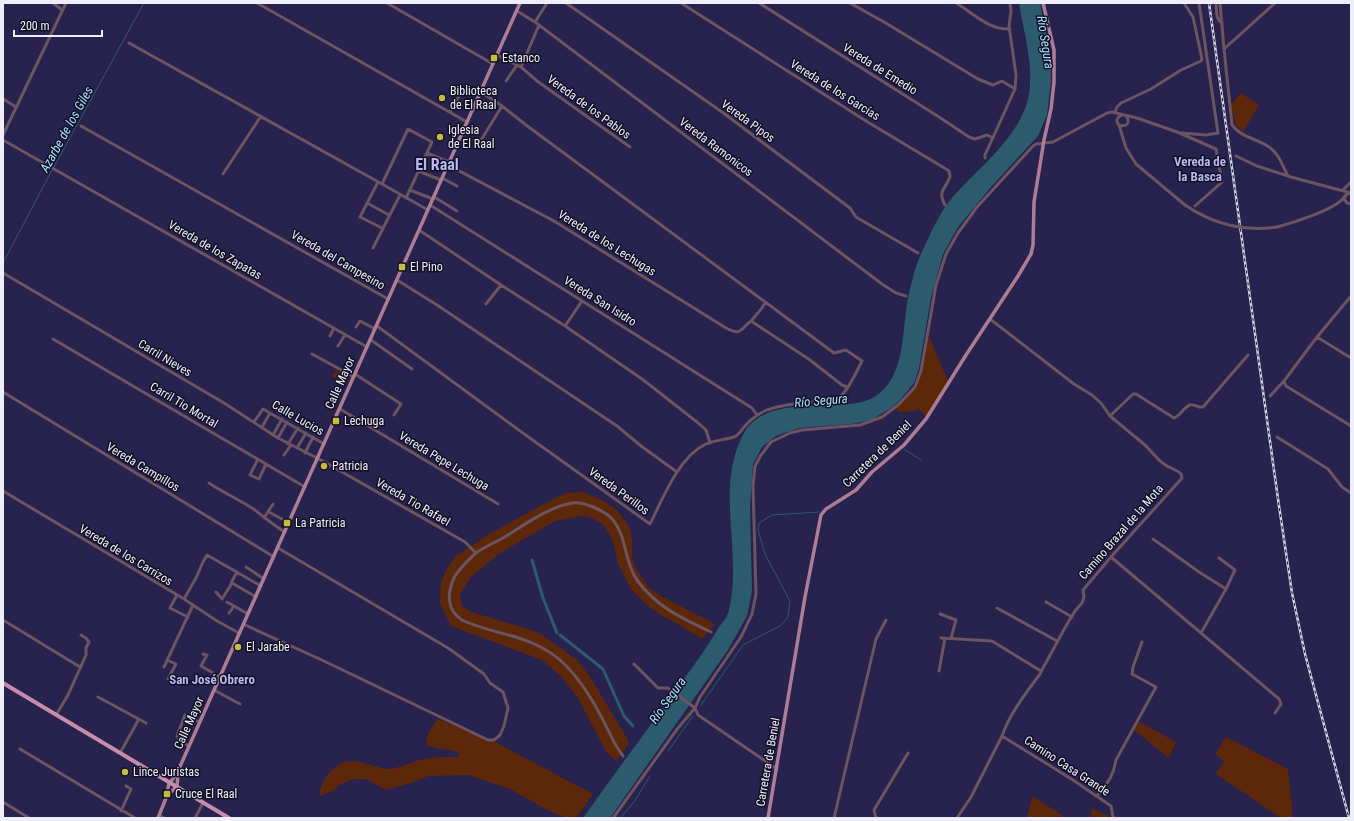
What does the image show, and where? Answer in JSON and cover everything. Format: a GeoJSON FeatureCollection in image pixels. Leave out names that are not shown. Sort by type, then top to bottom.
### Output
{"type":"FeatureCollection","features":[{"type":"Feature","properties":{"kind":"highway"},"geometry":{"type":"LineString","coordinates":[[3,683],[229,818]]}},
{"type":"Feature","properties":{"kind":"main road","name":"Calle Mayor"},"geometry":{"type":"LineString","coordinates":[[166,798],[170,783],[178,771],[200,722],[520,3]]}},
{"type":"Feature","properties":{"kind":"main road","name":"Carretera de Beniel"},"geometry":{"type":"LineString","coordinates":[[768,818],[805,597],[821,515],[826,509],[856,490],[872,472],[908,441],[932,412],[966,355],[1021,272],[1032,251],[1034,202],[1051,109],[1054,60],[1053,46],[1043,3]]}},
{"type":"Feature","properties":{"kind":"main road","name":"Calle Mayor"},"geometry":{"type":"LineString","coordinates":[[176,786],[178,771]]}},
{"type":"Feature","properties":{"kind":"main road"},"geometry":{"type":"LineString","coordinates":[[158,816],[166,798],[176,786]]}},
{"type":"Feature","properties":{"kind":"street"},"geometry":{"type":"LineString","coordinates":[[53,3],[62,10]]}},
{"type":"Feature","properties":{"kind":"street"},"geometry":{"type":"LineString","coordinates":[[3,134],[66,3]]}},
{"type":"Feature","properties":{"kind":"street"},"geometry":{"type":"LineString","coordinates":[[257,3],[467,122]]}},
{"type":"Feature","properties":{"kind":"street"},"geometry":{"type":"LineString","coordinates":[[387,3],[493,64]]}},
{"type":"Feature","properties":{"kind":"street"},"geometry":{"type":"LineString","coordinates":[[535,22],[547,3]]}},
{"type":"Feature","properties":{"kind":"street","name":"Vereda Pipos"},"geometry":{"type":"LineString","coordinates":[[566,3],[722,112],[845,204],[850,208],[856,217],[918,253]]}},
{"type":"Feature","properties":{"kind":"street","name":"Vereda de los Garcías"},"geometry":{"type":"LineString","coordinates":[[681,3],[866,121],[946,169],[950,177],[941,192],[941,198],[945,205]]}},
{"type":"Feature","properties":{"kind":"street","name":"Vereda de Emedio"},"geometry":{"type":"LineString","coordinates":[[759,3],[969,138],[975,139],[987,136],[993,138]]}},
{"type":"Feature","properties":{"kind":"street"},"geometry":{"type":"LineString","coordinates":[[850,3],[978,79],[993,85],[1002,81],[1015,89]]}},
{"type":"Feature","properties":{"kind":"street"},"geometry":{"type":"LineString","coordinates":[[956,3],[993,27],[1003,30],[1010,29]]}},
{"type":"Feature","properties":{"kind":"street"},"geometry":{"type":"LineString","coordinates":[[985,158],[1015,89],[1016,75],[1010,29],[1010,3]]}},
{"type":"Feature","properties":{"kind":"street"},"geometry":{"type":"LineString","coordinates":[[1114,112],[1121,103],[1151,89],[1181,70],[1201,61],[1202,59],[1193,17],[1184,3]]}},
{"type":"Feature","properties":{"kind":"street"},"geometry":{"type":"LineString","coordinates":[[1176,132],[1206,135],[1218,133],[1199,3]]}},
{"type":"Feature","properties":{"kind":"street"},"geometry":{"type":"LineString","coordinates":[[1216,3],[1217,17],[1222,23]]}},
{"type":"Feature","properties":{"kind":"street"},"geometry":{"type":"LineString","coordinates":[[1220,3],[1232,125],[1240,133],[1269,147],[1279,157],[1288,176]]}},
{"type":"Feature","properties":{"kind":"street"},"geometry":{"type":"LineString","coordinates":[[1224,49],[1275,3]]}},
{"type":"Feature","properties":{"kind":"street","name":"Vereda Ramonicos"},"geometry":{"type":"LineString","coordinates":[[517,10],[539,25],[882,284],[896,293],[906,296]]}},
{"type":"Feature","properties":{"kind":"street"},"geometry":{"type":"LineString","coordinates":[[521,67],[539,25]]}},
{"type":"Feature","properties":{"kind":"street"},"geometry":{"type":"LineString","coordinates":[[129,43],[428,210]]}},
{"type":"Feature","properties":{"kind":"street","name":"Vereda de los Pablos"},"geometry":{"type":"LineString","coordinates":[[497,55],[521,67],[537,81],[630,147]]}},
{"type":"Feature","properties":{"kind":"street"},"geometry":{"type":"LineString","coordinates":[[506,81],[517,65]]}},
{"type":"Feature","properties":{"kind":"street"},"geometry":{"type":"LineString","coordinates":[[450,112],[463,89]]}},
{"type":"Feature","properties":{"kind":"street"},"geometry":{"type":"LineString","coordinates":[[481,92],[502,106],[834,353],[846,350],[862,361],[847,388],[810,360],[751,321]]}},
{"type":"Feature","properties":{"kind":"street"},"geometry":{"type":"LineString","coordinates":[[3,99],[16,107]]}},
{"type":"Feature","properties":{"kind":"street"},"geometry":{"type":"LineString","coordinates":[[1121,103],[1118,109],[1128,119],[1122,134]]}},
{"type":"Feature","properties":{"kind":"street"},"geometry":{"type":"LineString","coordinates":[[478,145],[502,106]]}},
{"type":"Feature","properties":{"kind":"street"},"geometry":{"type":"LineString","coordinates":[[1114,112],[1126,148],[1136,164],[1185,205],[1205,217],[1234,227],[1254,229],[1277,227],[1302,219],[1338,204],[1343,200],[1345,195],[1351,193]]}},
{"type":"Feature","properties":{"kind":"street"},"geometry":{"type":"LineString","coordinates":[[613,818],[678,728],[695,708],[700,697],[741,637],[752,614],[756,594],[753,486],[755,466],[761,455],[771,442],[790,433],[802,430],[860,425],[882,417],[898,404],[914,387],[921,370],[936,285],[946,254],[958,233],[977,207],[1033,146],[1036,144],[1053,142],[1107,113],[1114,112],[1137,118],[1176,132],[1216,149],[1222,182],[1195,206]]}},
{"type":"Feature","properties":{"kind":"street"},"geometry":{"type":"LineString","coordinates":[[1117,118],[1124,115]]}},
{"type":"Feature","properties":{"kind":"street"},"geometry":{"type":"LineString","coordinates":[[223,174],[261,116]]}},
{"type":"Feature","properties":{"kind":"street"},"geometry":{"type":"LineString","coordinates":[[1119,125],[1122,126],[1137,118]]}},
{"type":"Feature","properties":{"kind":"street","name":"Vereda del Campesino"},"geometry":{"type":"LineString","coordinates":[[81,126],[388,299]]}},
{"type":"Feature","properties":{"kind":"street"},"geometry":{"type":"LineString","coordinates":[[382,184],[408,129],[432,142],[406,198]]}},
{"type":"Feature","properties":{"kind":"street","name":"Vereda de los Zapatas"},"geometry":{"type":"LineString","coordinates":[[3,140],[367,347]]}},
{"type":"Feature","properties":{"kind":"street","name":"Vereda de los Lechugas"},"geometry":{"type":"LineString","coordinates":[[427,153],[554,221],[734,332],[740,331],[751,321],[765,303]]}},
{"type":"Feature","properties":{"kind":"street"},"geometry":{"type":"LineString","coordinates":[[1236,156],[1257,166],[1288,176],[1351,193]]}},
{"type":"Feature","properties":{"kind":"street"},"geometry":{"type":"LineString","coordinates":[[418,172],[457,186]]}},
{"type":"Feature","properties":{"kind":"street"},"geometry":{"type":"LineString","coordinates":[[378,182],[360,217],[382,228]]}},
{"type":"Feature","properties":{"kind":"street"},"geometry":{"type":"LineString","coordinates":[[1343,190],[1351,182]]}},
{"type":"Feature","properties":{"kind":"street"},"geometry":{"type":"LineString","coordinates":[[410,190],[433,198],[456,211]]}},
{"type":"Feature","properties":{"kind":"street"},"geometry":{"type":"LineString","coordinates":[[1343,190],[1345,201],[1349,204]]}},
{"type":"Feature","properties":{"kind":"street"},"geometry":{"type":"LineString","coordinates":[[372,248],[400,194]]}},
{"type":"Feature","properties":{"kind":"street"},"geometry":{"type":"LineString","coordinates":[[367,203],[389,215]]}},
{"type":"Feature","properties":{"kind":"street"},"geometry":{"type":"LineString","coordinates":[[1338,204],[1349,204]]}},
{"type":"Feature","properties":{"kind":"street","name":"Vereda San Isidro"},"geometry":{"type":"LineString","coordinates":[[430,205],[752,408],[757,415]]}},
{"type":"Feature","properties":{"kind":"street"},"geometry":{"type":"LineString","coordinates":[[419,230],[565,326],[642,379],[702,426],[706,430],[710,443]]}},
{"type":"Feature","properties":{"kind":"street","name":"Carril Nieves"},"geometry":{"type":"LineString","coordinates":[[3,273],[115,338],[278,438],[318,459]]}},
{"type":"Feature","properties":{"kind":"street"},"geometry":{"type":"LineString","coordinates":[[397,280],[437,305],[617,426],[641,446],[677,472]]}},
{"type":"Feature","properties":{"kind":"street"},"geometry":{"type":"LineString","coordinates":[[486,304],[501,284]]}},
{"type":"Feature","properties":{"kind":"street"},"geometry":{"type":"LineString","coordinates":[[1270,396],[1284,381],[1317,337],[1351,296]]}},
{"type":"Feature","properties":{"kind":"street"},"geometry":{"type":"LineString","coordinates":[[565,326],[582,301]]}},
{"type":"Feature","properties":{"kind":"street","name":"Camino Brazal de la Mota"},"geometry":{"type":"LineString","coordinates":[[957,818],[971,797],[1002,736],[1005,726],[1041,671],[1057,641],[1082,603],[1084,597],[1083,590],[1110,557],[1182,478],[1179,472],[1160,461],[1110,416],[1092,395],[1074,384],[990,319]]}},
{"type":"Feature","properties":{"kind":"street"},"geometry":{"type":"LineString","coordinates":[[356,327],[360,321],[376,327]]}},
{"type":"Feature","properties":{"kind":"street","name":"Vereda Perillos"},"geometry":{"type":"LineString","coordinates":[[376,327],[650,524],[677,472],[687,457],[705,444],[739,435],[743,428],[757,415],[766,410],[808,402],[834,401],[842,396],[847,388]]}},
{"type":"Feature","properties":{"kind":"street"},"geometry":{"type":"LineString","coordinates":[[330,336],[334,328]]}},
{"type":"Feature","properties":{"kind":"street"},"geometry":{"type":"LineString","coordinates":[[338,346],[344,335]]}},
{"type":"Feature","properties":{"kind":"street"},"geometry":{"type":"LineString","coordinates":[[1317,337],[1351,358]]}},
{"type":"Feature","properties":{"kind":"street","name":"Carril Tio Mortal"},"geometry":{"type":"LineString","coordinates":[[53,339],[305,487]]}},
{"type":"Feature","properties":{"kind":"street"},"geometry":{"type":"LineString","coordinates":[[370,340],[412,369]]}},
{"type":"Feature","properties":{"kind":"street"},"geometry":{"type":"LineString","coordinates":[[312,354],[355,375],[401,404],[394,415]]}},
{"type":"Feature","properties":{"kind":"street"},"geometry":{"type":"LineString","coordinates":[[1110,416],[1133,394],[1136,394],[1174,418],[1189,406],[1192,405],[1199,408],[1203,407],[1248,355]]}},
{"type":"Feature","properties":{"kind":"street"},"geometry":{"type":"LineString","coordinates":[[1284,381],[1286,386],[1351,426]]}},
{"type":"Feature","properties":{"kind":"street","name":"Vereda Campillos"},"geometry":{"type":"LineString","coordinates":[[3,392],[274,557]]}},
{"type":"Feature","properties":{"kind":"street","name":"Calle Lucios"},"geometry":{"type":"LineString","coordinates":[[254,422],[263,409],[324,444]]}},
{"type":"Feature","properties":{"kind":"street","name":"Vereda Pepe Lechuga"},"geometry":{"type":"LineString","coordinates":[[340,409],[498,504]]}},
{"type":"Feature","properties":{"kind":"street"},"geometry":{"type":"LineString","coordinates":[[262,427],[270,413]]}},
{"type":"Feature","properties":{"kind":"street"},"geometry":{"type":"LineString","coordinates":[[273,435],[282,419]]}},
{"type":"Feature","properties":{"kind":"street"},"geometry":{"type":"LineString","coordinates":[[278,438],[287,422]]}},
{"type":"Feature","properties":{"kind":"street"},"geometry":{"type":"LineString","coordinates":[[284,456],[298,428]]}},
{"type":"Feature","properties":{"kind":"street"},"geometry":{"type":"LineString","coordinates":[[297,448],[306,433]]}},
{"type":"Feature","properties":{"kind":"street"},"geometry":{"type":"LineString","coordinates":[[306,453],[313,437]]}},
{"type":"Feature","properties":{"kind":"street"},"geometry":{"type":"LineString","coordinates":[[1276,437],[1328,469],[1342,487],[1351,493]]}},
{"type":"Feature","properties":{"kind":"street"},"geometry":{"type":"LineString","coordinates":[[258,459],[250,475],[258,479],[266,464]]}},
{"type":"Feature","properties":{"kind":"street","name":"Vereda Tio Rafael"},"geometry":{"type":"LineString","coordinates":[[318,459],[465,542],[476,553]]}},
{"type":"Feature","properties":{"kind":"street"},"geometry":{"type":"LineString","coordinates":[[252,470],[261,474]]}},
{"type":"Feature","properties":{"kind":"street"},"geometry":{"type":"LineString","coordinates":[[209,483],[220,491],[248,506],[272,525],[285,532]]}},
{"type":"Feature","properties":{"kind":"street","name":"Vereda de los Carrizos"},"geometry":{"type":"LineString","coordinates":[[3,491],[184,599],[239,634]]}},
{"type":"Feature","properties":{"kind":"street"},"geometry":{"type":"LineString","coordinates":[[623,756],[618,750],[601,717],[581,684],[567,665],[547,650],[525,639],[461,619],[453,611],[450,602],[450,589],[455,576],[476,553],[552,510],[572,503],[590,506],[613,519],[621,533],[631,570],[646,592],[658,603],[681,618],[711,632]]}},
{"type":"Feature","properties":{"kind":"street"},"geometry":{"type":"LineString","coordinates":[[264,518],[273,504]]}},
{"type":"Feature","properties":{"kind":"street"},"geometry":{"type":"LineString","coordinates":[[269,512],[289,523]]}},
{"type":"Feature","properties":{"kind":"street"},"geometry":{"type":"LineString","coordinates":[[1153,539],[1226,589]]}},
{"type":"Feature","properties":{"kind":"street"},"geometry":{"type":"LineString","coordinates":[[243,624],[324,661],[488,740],[494,740],[500,735],[504,726],[508,708],[503,692],[490,683],[484,674],[448,648],[278,548]]}},
{"type":"Feature","properties":{"kind":"street"},"geometry":{"type":"LineString","coordinates":[[184,599],[206,556],[261,586]]}},
{"type":"Feature","properties":{"kind":"street"},"geometry":{"type":"LineString","coordinates":[[1110,557],[1279,699],[1280,704],[1276,713]]}},
{"type":"Feature","properties":{"kind":"street"},"geometry":{"type":"LineString","coordinates":[[1201,633],[1235,570],[1219,558]]}},
{"type":"Feature","properties":{"kind":"street"},"geometry":{"type":"LineString","coordinates":[[246,567],[264,579]]}},
{"type":"Feature","properties":{"kind":"street"},"geometry":{"type":"LineString","coordinates":[[216,592],[222,599],[237,572]]}},
{"type":"Feature","properties":{"kind":"street"},"geometry":{"type":"LineString","coordinates":[[232,583],[256,597]]}},
{"type":"Feature","properties":{"kind":"street"},"geometry":{"type":"LineString","coordinates":[[177,595],[170,608],[188,617]]}},
{"type":"Feature","properties":{"kind":"street"},"geometry":{"type":"LineString","coordinates":[[227,602],[248,614]]}},
{"type":"Feature","properties":{"kind":"street"},"geometry":{"type":"LineString","coordinates":[[1046,602],[1072,617]]}},
{"type":"Feature","properties":{"kind":"street"},"geometry":{"type":"LineString","coordinates":[[164,667],[193,606]]}},
{"type":"Feature","properties":{"kind":"street"},"geometry":{"type":"LineString","coordinates":[[229,613],[234,606]]}},
{"type":"Feature","properties":{"kind":"street"},"geometry":{"type":"LineString","coordinates":[[997,608],[1057,641]]}},
{"type":"Feature","properties":{"kind":"street"},"geometry":{"type":"LineString","coordinates":[[940,614],[956,620],[951,638]]}},
{"type":"Feature","properties":{"kind":"street"},"geometry":{"type":"LineString","coordinates":[[3,620],[80,667]]}},
{"type":"Feature","properties":{"kind":"street"},"geometry":{"type":"LineString","coordinates":[[834,818],[876,640],[886,620]]}},
{"type":"Feature","properties":{"kind":"street"},"geometry":{"type":"LineString","coordinates":[[56,714],[68,694],[86,655],[86,648],[89,642],[81,635]]}},
{"type":"Feature","properties":{"kind":"street"},"geometry":{"type":"LineString","coordinates":[[939,671],[943,638],[992,641],[1041,671]]}},
{"type":"Feature","properties":{"kind":"street"},"geometry":{"type":"LineString","coordinates":[[1096,796],[1109,781],[1116,760],[1156,687],[1132,674],[1142,642]]}},
{"type":"Feature","properties":{"kind":"street"},"geometry":{"type":"LineString","coordinates":[[203,654],[207,656],[201,666],[220,677]]}},
{"type":"Feature","properties":{"kind":"street"},"geometry":{"type":"LineString","coordinates":[[168,660],[176,664],[168,679]]}},
{"type":"Feature","properties":{"kind":"street"},"geometry":{"type":"LineString","coordinates":[[634,664],[658,688],[668,688],[695,708],[698,715],[777,769]]}},
{"type":"Feature","properties":{"kind":"street"},"geometry":{"type":"LineString","coordinates":[[214,690],[240,704]]}},
{"type":"Feature","properties":{"kind":"street"},"geometry":{"type":"LineString","coordinates":[[98,697],[146,723]]}},
{"type":"Feature","properties":{"kind":"street"},"geometry":{"type":"LineString","coordinates":[[177,736],[185,715],[200,722]]}},
{"type":"Feature","properties":{"kind":"street"},"geometry":{"type":"LineString","coordinates":[[120,753],[139,719]]}},
{"type":"Feature","properties":{"kind":"street","name":"Camino Casa Grande"},"geometry":{"type":"LineString","coordinates":[[1002,736],[1047,763],[1111,806],[1113,818]]}},
{"type":"Feature","properties":{"kind":"street"},"geometry":{"type":"LineString","coordinates":[[178,740],[189,746]]}},
{"type":"Feature","properties":{"kind":"street"},"geometry":{"type":"LineString","coordinates":[[20,749],[121,811],[135,818]]}},
{"type":"Feature","properties":{"kind":"street"},"geometry":{"type":"LineString","coordinates":[[876,818],[874,810],[908,753]]}},
{"type":"Feature","properties":{"kind":"street"},"geometry":{"type":"LineString","coordinates":[[121,811],[131,789],[126,786]]}},
{"type":"Feature","properties":{"kind":"street"},"geometry":{"type":"LineString","coordinates":[[3,802],[29,818]]}},
{"type":"Feature","properties":{"kind":"street"},"geometry":{"type":"LineString","coordinates":[[195,818],[203,803]]}},
{"type":"Feature","properties":{"kind":"street"},"geometry":{"type":"LineString","coordinates":[[158,816],[164,818]]}},
{"type":"Feature","properties":{"kind":"shaded area"},"geometry":{"type":"Polygon","coordinates":[[[1241,93],[1259,105],[1243,132],[1235,124],[1231,104],[1241,93]]]}},
{"type":"Feature","properties":{"kind":"shaded area"},"geometry":{"type":"Polygon","coordinates":[[[929,336],[948,381],[926,417],[919,409],[914,411],[899,412],[896,409],[897,407],[914,389],[921,375],[929,336]]]}},
{"type":"Feature","properties":{"kind":"shaded area"},"geometry":{"type":"Polygon","coordinates":[[[336,370],[349,378],[346,384],[332,376],[336,370]]]}},
{"type":"Feature","properties":{"kind":"shaded area"},"geometry":{"type":"Polygon","coordinates":[[[583,492],[602,500],[617,510],[630,528],[632,539],[632,556],[635,567],[648,587],[659,595],[715,624],[702,639],[649,607],[631,589],[618,564],[614,544],[603,524],[592,518],[582,516],[555,521],[500,553],[471,577],[460,594],[462,606],[471,612],[541,634],[576,659],[589,675],[628,740],[628,745],[616,761],[607,753],[578,698],[561,676],[542,660],[451,626],[440,603],[441,582],[448,567],[456,556],[491,533],[536,508],[566,493],[583,492]]]}},
{"type":"Feature","properties":{"kind":"shaded area"},"geometry":{"type":"Polygon","coordinates":[[[438,719],[495,742],[593,794],[576,818],[568,818],[551,812],[510,789],[468,775],[428,776],[411,783],[386,790],[366,779],[354,779],[341,784],[331,792],[319,796],[323,782],[329,773],[340,764],[347,762],[354,761],[390,769],[425,759],[438,757],[459,757],[459,752],[427,746],[428,735],[438,719]]]}},
{"type":"Feature","properties":{"kind":"shaded area"},"geometry":{"type":"Polygon","coordinates":[[[1140,722],[1176,742],[1169,758],[1134,730],[1140,722]]]}},
{"type":"Feature","properties":{"kind":"shaded area"},"geometry":{"type":"Polygon","coordinates":[[[1226,737],[1288,769],[1293,818],[1281,818],[1216,774],[1224,761],[1215,754],[1226,737]]]}},
{"type":"Feature","properties":{"kind":"shaded area"},"geometry":{"type":"Polygon","coordinates":[[[1032,796],[1062,815],[1062,818],[1027,818],[1032,796]]]}},
{"type":"Feature","properties":{"kind":"shaded area"},"geometry":{"type":"Polygon","coordinates":[[[1092,808],[1110,817],[1114,815],[1119,818],[1090,818],[1092,808]]]}},
{"type":"Feature","properties":{"kind":"water","name":"Río Segura"},"geometry":{"type":"Polygon","coordinates":[[[1019,3],[1040,3],[1050,54],[1051,82],[1047,115],[1038,136],[991,187],[958,227],[943,254],[931,298],[919,368],[914,383],[900,400],[891,408],[871,420],[852,424],[799,428],[776,436],[762,447],[753,464],[750,509],[752,591],[747,616],[728,650],[610,818],[583,818],[707,646],[728,614],[732,588],[733,565],[730,520],[731,475],[735,454],[744,433],[751,423],[761,416],[786,408],[799,406],[837,405],[865,401],[880,393],[888,385],[893,376],[900,355],[907,303],[914,272],[932,230],[948,203],[994,155],[1015,129],[1028,99],[1030,87],[1030,63],[1019,3]]]}},
{"type":"Feature","properties":{"kind":"waterway","name":"Azarbe de los Giles"},"geometry":{"type":"LineString","coordinates":[[54,167],[144,3]]}},
{"type":"Feature","properties":{"kind":"waterway","name":"Azarbe de los Giles"},"geometry":{"type":"LineString","coordinates":[[3,263],[52,170]]}},
{"type":"Feature","properties":{"kind":"waterway"},"geometry":{"type":"LineString","coordinates":[[904,449],[921,460]]}},
{"type":"Feature","properties":{"kind":"waterway"},"geometry":{"type":"LineString","coordinates":[[701,705],[743,645],[780,626],[788,617],[790,601],[765,554],[758,530],[759,523],[772,515],[819,512]]}},
{"type":"Feature","properties":{"kind":"waterway"},"geometry":{"type":"LineString","coordinates":[[532,560],[543,598],[557,633]]}},
{"type":"Feature","properties":{"kind":"waterway"},"geometry":{"type":"LineString","coordinates":[[560,635],[603,669],[624,716],[633,726]]}},
{"type":"Feature","properties":{"kind":"waterway"},"geometry":{"type":"LineString","coordinates":[[668,751],[693,716]]}},
{"type":"Feature","properties":{"kind":"waterway"},"geometry":{"type":"LineString","coordinates":[[620,818],[634,802],[650,776]]}},
{"type":"Feature","properties":{"kind":"railway"},"geometry":{"type":"LineString","coordinates":[[1209,3],[1292,593],[1305,654],[1349,818]]}},
{"type":"Feature","properties":{"kind":"place","name":"Estanco"},"geometry":{"type":"Point","coordinates":[494,58]}},
{"type":"Feature","properties":{"kind":"place","name":"Biblioteca de El Raal"},"geometry":{"type":"Point","coordinates":[442,98]}},
{"type":"Feature","properties":{"kind":"place","name":"Iglesia de El Raal"},"geometry":{"type":"Point","coordinates":[440,137]}},
{"type":"Feature","properties":{"kind":"place","name":"El Pino"},"geometry":{"type":"Point","coordinates":[402,267]}},
{"type":"Feature","properties":{"kind":"place","name":"Lechuga"},"geometry":{"type":"Point","coordinates":[336,421]}},
{"type":"Feature","properties":{"kind":"place","name":"Patricia"},"geometry":{"type":"Point","coordinates":[324,466]}},
{"type":"Feature","properties":{"kind":"place","name":"La Patricia"},"geometry":{"type":"Point","coordinates":[287,523]}},
{"type":"Feature","properties":{"kind":"place","name":"El Jarabe"},"geometry":{"type":"Point","coordinates":[238,647]}},
{"type":"Feature","properties":{"kind":"place","name":"Lince Juristas"},"geometry":{"type":"Point","coordinates":[125,772]}},
{"type":"Feature","properties":{"kind":"place","name":"Cruce El Raal"},"geometry":{"type":"Point","coordinates":[167,794]}},
{"type":"Feature","properties":{"kind":"district","name":"El Raal"},"geometry":{"type":"Point","coordinates":[437,164]}},
{"type":"Feature","properties":{"kind":"district","name":"Vereda de la Basca"},"geometry":{"type":"Point","coordinates":[1200,168]}},
{"type":"Feature","properties":{"kind":"district","name":"San José Obrero"},"geometry":{"type":"Point","coordinates":[212,679]}}]}
